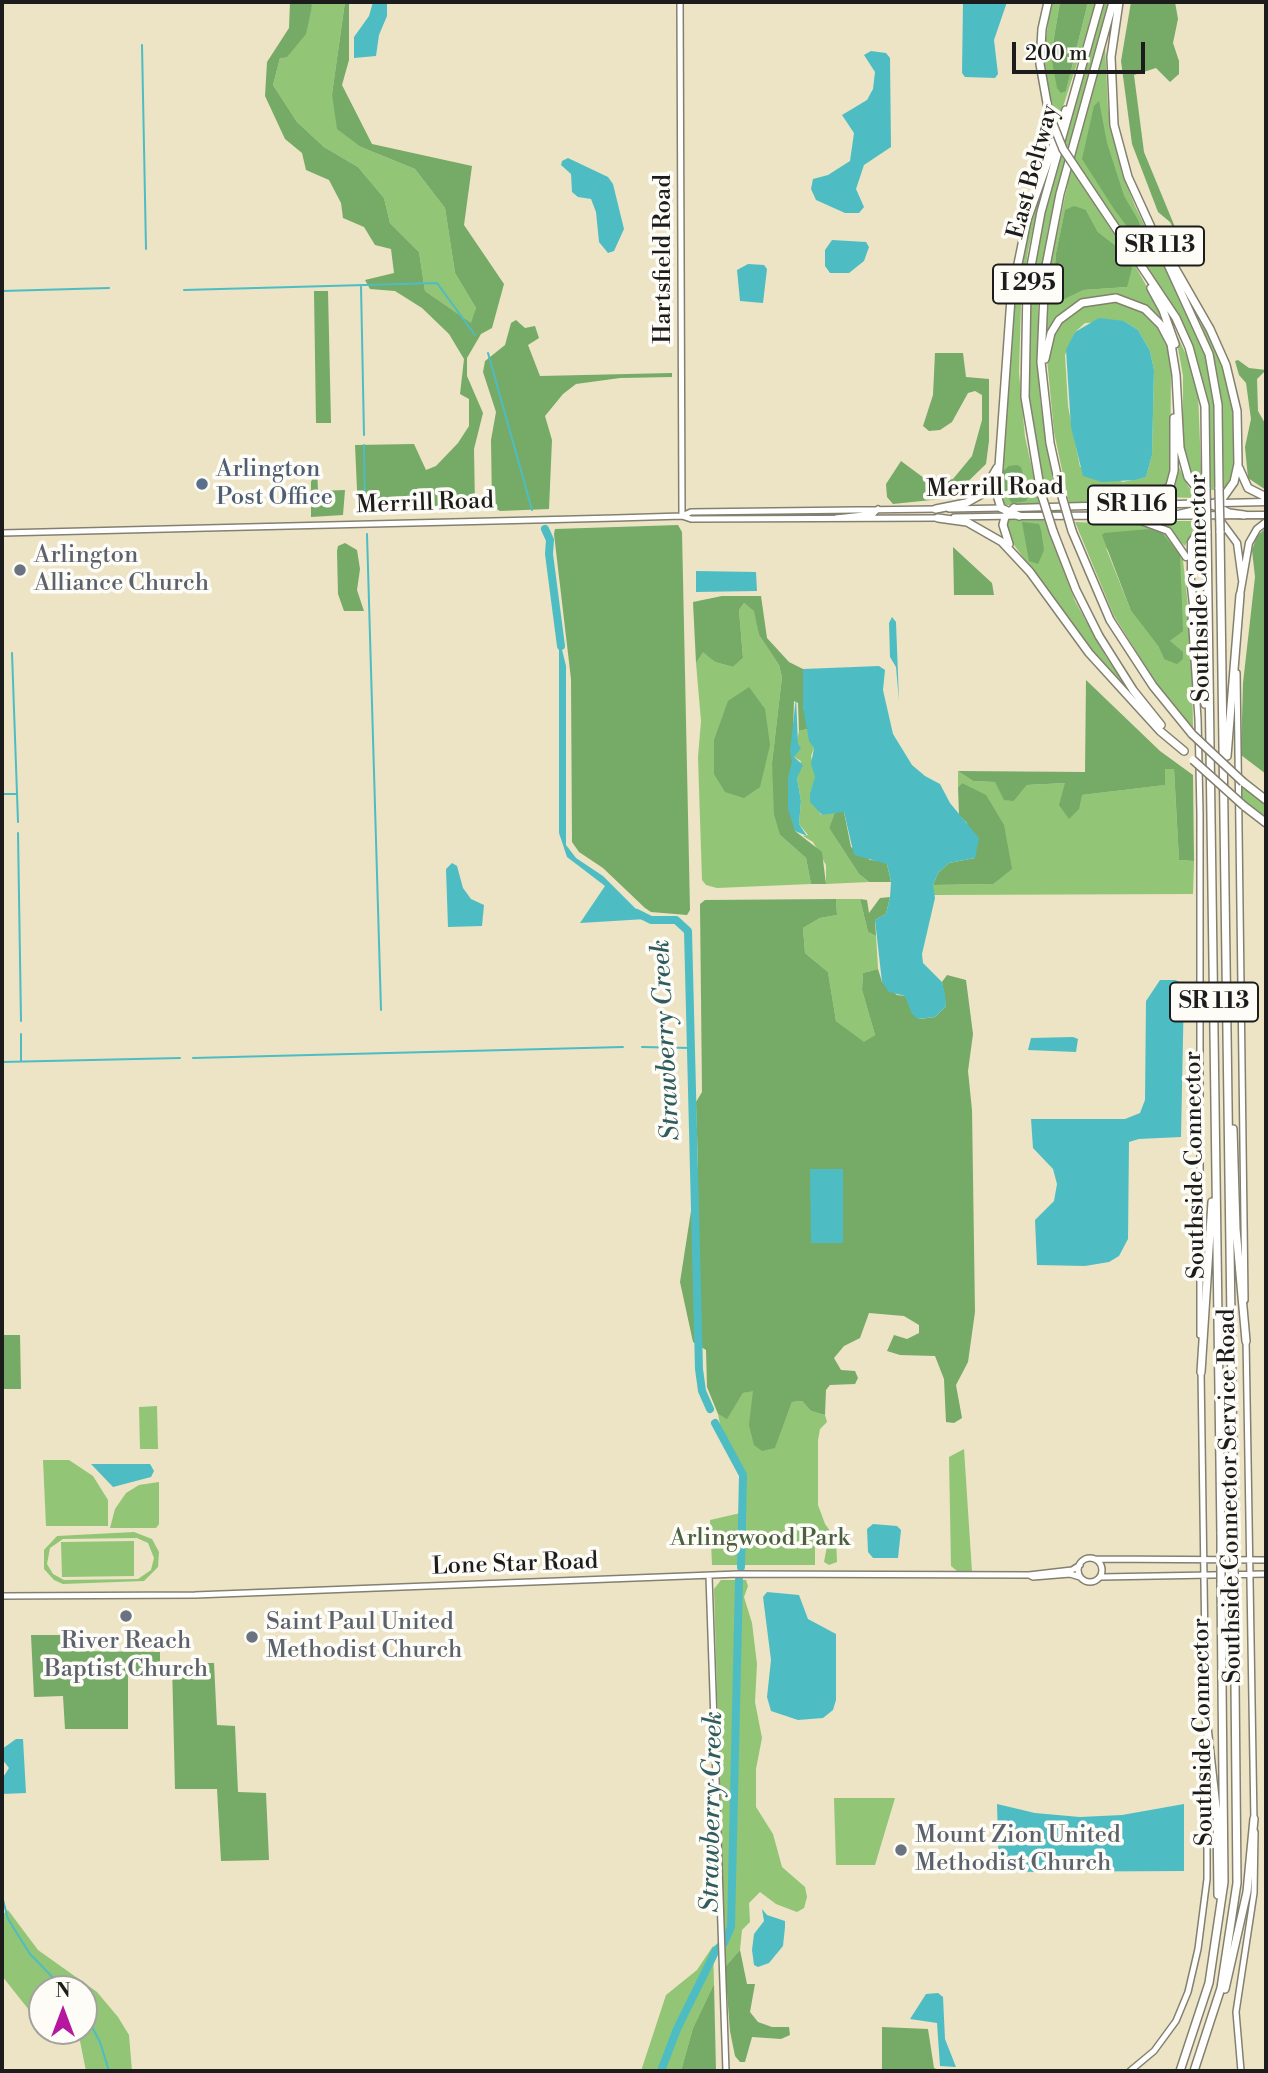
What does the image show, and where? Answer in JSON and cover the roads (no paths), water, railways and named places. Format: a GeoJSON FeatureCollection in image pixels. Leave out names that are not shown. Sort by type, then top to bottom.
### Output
{"type":"FeatureCollection","features":[{"type":"Feature","properties":{"kind":"highway","name":"Southside Connector"},"geometry":{"type":"LineString","coordinates":[[1048,2],[1042,29],[1040,64],[1049,114],[1063,149],[1176,317],[1198,371],[1205,406],[1224,1882],[1217,1941],[1204,2001],[1180,2071]]}},
{"type":"Feature","properties":{"kind":"highway","name":"East Beltway"},"geometry":{"type":"LineString","coordinates":[[1100,2],[1041,212],[1026,303],[1025,397],[1041,493],[1080,598],[1107,650],[1133,690],[1184,751],[1266,823]]}},
{"type":"Feature","properties":{"kind":"highway","name":"Southside Connector"},"geometry":{"type":"LineString","coordinates":[[1116,2],[1111,57],[1112,111],[1123,164],[1209,354],[1218,405],[1237,1883],[1228,1958],[1213,2016],[1194,2071]]}},
{"type":"Feature","properties":{"kind":"highway","name":"East Beltway"},"geometry":{"type":"LineString","coordinates":[[1116,2],[1065,173],[1050,240],[1041,314],[1043,384],[1050,443],[1072,531],[1110,620],[1153,687],[1192,734],[1242,782],[1266,800]]}},
{"type":"Feature","properties":{"kind":"highway"},"geometry":{"type":"LineString","coordinates":[[1019,516],[1007,511],[997,495],[1014,270],[1035,196],[1078,80]]}},
{"type":"Feature","properties":{"kind":"highway"},"geometry":{"type":"LineString","coordinates":[[1146,219],[1210,328],[1226,365],[1237,411],[1238,464],[1231,486],[1213,509]]}},
{"type":"Feature","properties":{"kind":"highway"},"geometry":{"type":"LineString","coordinates":[[1145,271],[1169,324],[1178,357],[1182,461]]}},
{"type":"Feature","properties":{"kind":"highway"},"geometry":{"type":"LineString","coordinates":[[1043,384],[1045,357],[1051,332],[1067,313],[1091,300],[1116,298],[1145,309],[1166,331],[1174,357],[1182,461],[1192,484],[1213,509]]}},
{"type":"Feature","properties":{"kind":"highway"},"geometry":{"type":"LineString","coordinates":[[1117,506],[1158,496],[1172,481],[1174,357]]}},
{"type":"Feature","properties":{"kind":"highway"},"geometry":{"type":"LineString","coordinates":[[933,509],[966,503],[982,494],[998,464]]}},
{"type":"Feature","properties":{"kind":"highway"},"geometry":{"type":"LineString","coordinates":[[1238,464],[1248,488],[1266,500]]}},
{"type":"Feature","properties":{"kind":"highway"},"geometry":{"type":"LineString","coordinates":[[1172,516],[1213,509],[1244,515]]}},
{"type":"Feature","properties":{"kind":"highway"},"geometry":{"type":"LineString","coordinates":[[1007,511],[1004,534],[1017,556],[1089,653],[1160,731],[1184,751]]}},
{"type":"Feature","properties":{"kind":"highway"},"geometry":{"type":"LineString","coordinates":[[938,518],[967,523],[984,530],[1017,556]]}},
{"type":"Feature","properties":{"kind":"highway"},"geometry":{"type":"LineString","coordinates":[[1191,583],[1209,721]]}},
{"type":"Feature","properties":{"kind":"highway"},"geometry":{"type":"LineString","coordinates":[[1224,802],[1232,664],[1240,595]]}},
{"type":"Feature","properties":{"kind":"highway"},"geometry":{"type":"LineString","coordinates":[[1227,1006],[1236,1229],[1246,1341]]}},
{"type":"Feature","properties":{"kind":"highway"},"geometry":{"type":"LineString","coordinates":[[1201,1372],[1215,1181]]}},
{"type":"Feature","properties":{"kind":"highway"},"geometry":{"type":"LineString","coordinates":[[1204,2001],[1216,1924],[1219,1869],[1206,1718]]}},
{"type":"Feature","properties":{"kind":"highway"},"geometry":{"type":"LineString","coordinates":[[1213,2016],[1227,1985],[1241,1922],[1250,1871],[1254,1819]]}},
{"type":"Feature","properties":{"kind":"main road","name":"Merrill Road"},"geometry":{"type":"LineString","coordinates":[[1007,511],[1185,503],[1213,509],[1266,500]]}},
{"type":"Feature","properties":{"kind":"main road"},"geometry":{"type":"LineString","coordinates":[[1188,562],[1194,534],[1213,509],[1237,543],[1242,580]]}},
{"type":"Feature","properties":{"kind":"main road"},"geometry":{"type":"LineString","coordinates":[[1244,515],[1266,513]]}},
{"type":"Feature","properties":{"kind":"main road","name":"Merrill Road"},"geometry":{"type":"LineString","coordinates":[[1019,516],[1172,516]]}},
{"type":"Feature","properties":{"kind":"main road"},"geometry":{"type":"LineString","coordinates":[[1127,516],[1168,531],[1182,547],[1188,562],[1191,583]]}},
{"type":"Feature","properties":{"kind":"main road"},"geometry":{"type":"LineString","coordinates":[[1240,595],[1251,538],[1266,522]]}},
{"type":"Feature","properties":{"kind":"street","name":"Hartsfield Road"},"geometry":{"type":"LineString","coordinates":[[682,2],[682,516]]}},
{"type":"Feature","properties":{"kind":"street","name":"Merrill Road"},"geometry":{"type":"LineString","coordinates":[[682,516],[691,512],[878,509],[1007,511]]}},
{"type":"Feature","properties":{"kind":"street"},"geometry":{"type":"LineString","coordinates":[[833,520],[845,515],[873,514],[878,509]]}},
{"type":"Feature","properties":{"kind":"street"},"geometry":{"type":"LineString","coordinates":[[878,518],[887,513],[925,512],[933,509]]}},
{"type":"Feature","properties":{"kind":"street"},"geometry":{"type":"LineString","coordinates":[[766,520],[769,514],[814,514],[822,510]]}},
{"type":"Feature","properties":{"kind":"street","name":"Merrill Road"},"geometry":{"type":"LineString","coordinates":[[2,533],[682,516],[691,519],[766,520],[938,518],[1007,511]]}},
{"type":"Feature","properties":{"kind":"street","name":"Southside Connector"},"geometry":{"type":"LineString","coordinates":[[1130,2071],[1154,2051],[1176,2021],[1188,1992],[1198,1949],[1207,1879],[1201,1372],[1200,814],[1191,583]]}},
{"type":"Feature","properties":{"kind":"street","name":"Southside Connector Service Road"},"geometry":{"type":"LineString","coordinates":[[1240,595],[1236,709],[1254,1819],[1254,1893],[1236,2012],[1241,2071]]}},
{"type":"Feature","properties":{"kind":"street"},"geometry":{"type":"LineString","coordinates":[[1266,1560],[1087,1559],[1080,1564],[1080,1577],[1091,1582],[1101,1577],[1266,1574]]}},
{"type":"Feature","properties":{"kind":"street"},"geometry":{"type":"LineString","coordinates":[[1095,1559],[1102,1566],[1101,1577]]}},
{"type":"Feature","properties":{"kind":"street","name":"Lone Star Road"},"geometry":{"type":"LineString","coordinates":[[2,1596],[184,1595],[709,1576],[1029,1575],[1072,1570],[1080,1564]]}},
{"type":"Feature","properties":{"kind":"street","name":"Lone Star Road"},"geometry":{"type":"LineString","coordinates":[[1029,1575],[1070,1574],[1080,1577]]}},
{"type":"Feature","properties":{"kind":"street"},"geometry":{"type":"LineString","coordinates":[[709,1576],[726,2071]]}},
{"type":"Feature","properties":{"kind":"water"},"geometry":{"type":"Polygon","coordinates":[[[373,2],[387,3],[387,16],[379,35],[376,56],[354,58],[354,37],[369,16],[373,2]]]}},
{"type":"Feature","properties":{"kind":"water"},"geometry":{"type":"Polygon","coordinates":[[[963,2],[1007,2],[994,40],[998,74],[995,78],[965,77],[962,73],[963,2]]]}},
{"type":"Feature","properties":{"kind":"water"},"geometry":{"type":"Polygon","coordinates":[[[871,51],[886,53],[890,58],[891,147],[864,165],[856,189],[864,207],[859,213],[845,213],[816,200],[811,189],[813,179],[828,175],[850,161],[854,133],[842,115],[867,100],[873,89],[875,72],[864,55],[871,51]]]}},
{"type":"Feature","properties":{"kind":"water"},"geometry":{"type":"Polygon","coordinates":[[[568,158],[608,177],[613,184],[624,229],[614,251],[608,253],[599,242],[596,212],[591,199],[578,197],[572,192],[571,174],[561,165],[562,161],[568,158]]]}},
{"type":"Feature","properties":{"kind":"water"},"geometry":{"type":"Polygon","coordinates":[[[832,240],[866,242],[869,247],[864,261],[849,273],[830,273],[825,266],[825,250],[832,240]]]}},
{"type":"Feature","properties":{"kind":"water"},"geometry":{"type":"Polygon","coordinates":[[[748,264],[764,265],[767,269],[763,303],[740,301],[737,270],[748,264]]]}},
{"type":"Feature","properties":{"kind":"water"},"geometry":{"type":"Polygon","coordinates":[[[1099,318],[1124,321],[1138,330],[1150,351],[1154,370],[1152,455],[1146,477],[1135,480],[1102,482],[1083,476],[1071,427],[1066,350],[1075,332],[1099,318]]]}},
{"type":"Feature","properties":{"kind":"water"},"geometry":{"type":"Polygon","coordinates":[[[696,571],[756,572],[757,591],[696,592],[696,571]]]}},
{"type":"Feature","properties":{"kind":"water"},"geometry":{"type":"Polygon","coordinates":[[[892,617],[896,622],[899,701],[896,667],[890,657],[889,623],[892,617]]]}},
{"type":"Feature","properties":{"kind":"water"},"geometry":{"type":"Polygon","coordinates":[[[559,637],[566,666],[566,845],[576,858],[603,876],[646,919],[580,923],[605,886],[567,857],[559,833],[559,637]]]}},
{"type":"Feature","properties":{"kind":"water"},"geometry":{"type":"Polygon","coordinates":[[[879,666],[885,670],[883,690],[893,734],[912,765],[940,784],[950,803],[979,838],[975,858],[949,863],[938,873],[933,885],[935,898],[922,954],[923,963],[942,982],[945,994],[946,1006],[935,1017],[918,1019],[912,1014],[905,996],[889,992],[882,982],[875,920],[886,914],[890,897],[891,882],[887,864],[854,855],[844,812],[822,815],[810,802],[815,777],[811,764],[814,748],[809,741],[803,707],[803,669],[879,666]]]}},
{"type":"Feature","properties":{"kind":"water"},"geometry":{"type":"Polygon","coordinates":[[[796,697],[798,744],[801,748],[794,757],[803,765],[797,778],[801,801],[799,824],[807,836],[795,831],[788,809],[788,778],[792,761],[790,752],[796,697]]]}},
{"type":"Feature","properties":{"kind":"water"},"geometry":{"type":"Polygon","coordinates":[[[452,863],[457,866],[463,888],[471,899],[484,905],[482,926],[448,927],[446,869],[452,863]]]}},
{"type":"Feature","properties":{"kind":"water"},"geometry":{"type":"Polygon","coordinates":[[[1160,980],[1175,980],[1182,983],[1184,989],[1181,1137],[1129,1142],[1128,1239],[1119,1256],[1109,1262],[1085,1266],[1037,1265],[1035,1220],[1054,1201],[1057,1184],[1053,1169],[1033,1148],[1031,1119],[1125,1119],[1140,1113],[1145,1100],[1146,1001],[1160,980]]]}},
{"type":"Feature","properties":{"kind":"water"},"geometry":{"type":"Polygon","coordinates":[[[1031,1038],[1078,1039],[1076,1052],[1028,1050],[1031,1038]]]}},
{"type":"Feature","properties":{"kind":"water"},"geometry":{"type":"Polygon","coordinates":[[[810,1169],[843,1169],[843,1243],[811,1243],[810,1169]]]}},
{"type":"Feature","properties":{"kind":"water"},"geometry":{"type":"Polygon","coordinates":[[[91,1464],[150,1464],[154,1471],[151,1477],[113,1487],[91,1464]]]}},
{"type":"Feature","properties":{"kind":"water"},"geometry":{"type":"Polygon","coordinates":[[[873,1524],[897,1526],[901,1530],[898,1558],[873,1558],[868,1552],[867,1529],[873,1524]]]}},
{"type":"Feature","properties":{"kind":"water"},"geometry":{"type":"Polygon","coordinates":[[[767,1592],[799,1595],[808,1619],[836,1634],[836,1700],[833,1710],[823,1718],[798,1720],[771,1711],[767,1697],[771,1660],[763,1597],[767,1592]]]}},
{"type":"Feature","properties":{"kind":"water"},"geometry":{"type":"Polygon","coordinates":[[[16,1739],[23,1739],[26,1793],[2,1794],[2,1779],[9,1768],[2,1759],[2,1749],[16,1739]]]}},
{"type":"Feature","properties":{"kind":"water"},"geometry":{"type":"Polygon","coordinates":[[[997,1804],[1035,1813],[1080,1817],[1122,1815],[1184,1804],[1184,1871],[999,1872],[997,1804]]]}},
{"type":"Feature","properties":{"kind":"water"},"geometry":{"type":"Polygon","coordinates":[[[762,1909],[767,1915],[785,1921],[785,1927],[783,1946],[769,1963],[758,1967],[754,1965],[752,1950],[754,1934],[764,1921],[762,1909]]]}},
{"type":"Feature","properties":{"kind":"water"},"geometry":{"type":"Polygon","coordinates":[[[938,1993],[943,1997],[945,2039],[956,2067],[940,2066],[937,2023],[910,2019],[926,1994],[938,1993]]]}},
{"type":"Feature","properties":{"kind":"waterway"},"geometry":{"type":"LineString","coordinates":[[142,45],[146,249]]}},
{"type":"Feature","properties":{"kind":"waterway"},"geometry":{"type":"LineString","coordinates":[[184,290],[437,283],[475,335]]}},
{"type":"Feature","properties":{"kind":"waterway"},"geometry":{"type":"LineString","coordinates":[[361,286],[364,435]]}},
{"type":"Feature","properties":{"kind":"waterway"},"geometry":{"type":"LineString","coordinates":[[2,291],[109,288]]}},
{"type":"Feature","properties":{"kind":"waterway","name":"Strawberry Creek"},"geometry":{"type":"LineString","coordinates":[[488,353],[532,510]]}},
{"type":"Feature","properties":{"kind":"waterway"},"geometry":{"type":"LineString","coordinates":[[364,445],[365,515]]}},
{"type":"Feature","properties":{"kind":"waterway","name":"Strawberry Creek"},"geometry":{"type":"LineString","coordinates":[[545,529],[550,540],[549,554],[561,646]]}},
{"type":"Feature","properties":{"kind":"waterway"},"geometry":{"type":"LineString","coordinates":[[367,534],[381,1010]]}},
{"type":"Feature","properties":{"kind":"waterway"},"geometry":{"type":"LineString","coordinates":[[12,653],[18,822]]}},
{"type":"Feature","properties":{"kind":"waterway"},"geometry":{"type":"LineString","coordinates":[[2,794],[17,794]]}},
{"type":"Feature","properties":{"kind":"waterway"},"geometry":{"type":"LineString","coordinates":[[18,833],[21,1021]]}},
{"type":"Feature","properties":{"kind":"waterway","name":"Strawberry Creek"},"geometry":{"type":"LineString","coordinates":[[637,913],[651,920],[676,920],[688,931],[699,1369],[702,1391],[710,1409]]}},
{"type":"Feature","properties":{"kind":"waterway"},"geometry":{"type":"LineString","coordinates":[[21,1034],[21,1061]]}},
{"type":"Feature","properties":{"kind":"waterway"},"geometry":{"type":"LineString","coordinates":[[193,1058],[623,1047]]}},
{"type":"Feature","properties":{"kind":"waterway"},"geometry":{"type":"LineString","coordinates":[[642,1047],[691,1048]]}},
{"type":"Feature","properties":{"kind":"waterway"},"geometry":{"type":"LineString","coordinates":[[2,1062],[180,1058]]}},
{"type":"Feature","properties":{"kind":"waterway","name":"Strawberry Creek"},"geometry":{"type":"LineString","coordinates":[[715,1423],[743,1475],[741,1567]]}},
{"type":"Feature","properties":{"kind":"waterway","name":"Strawberry Creek"},"geometry":{"type":"LineString","coordinates":[[661,2071],[677,2029],[716,1950],[724,1943],[731,1927],[739,1580]]}},
{"type":"Feature","properties":{"kind":"waterway"},"geometry":{"type":"LineString","coordinates":[[2,1896],[8,1919],[30,1954],[50,1975]]}},
{"type":"Feature","properties":{"kind":"waterway"},"geometry":{"type":"LineString","coordinates":[[98,2038],[109,2071]]}},
{"type":"Feature","properties":{"kind":"place","name":"Arlington Post Office"},"geometry":{"type":"Point","coordinates":[202,484]}},
{"type":"Feature","properties":{"kind":"place","name":"Arlington Alliance Church"},"geometry":{"type":"Point","coordinates":[20,570]}},
{"type":"Feature","properties":{"kind":"place","name":"River Reach Baptist Church"},"geometry":{"type":"Point","coordinates":[126,1616]}},
{"type":"Feature","properties":{"kind":"place","name":"Saint Paul United Methodist Church"},"geometry":{"type":"Point","coordinates":[252,1637]}},
{"type":"Feature","properties":{"kind":"place","name":"Mount Zion United Methodist Church"},"geometry":{"type":"Point","coordinates":[901,1850]}},
{"type":"Feature","properties":{"kind":"park label","name":"Arlingwood Park"},"geometry":{"type":"Point","coordinates":[760,1539]}}]}
